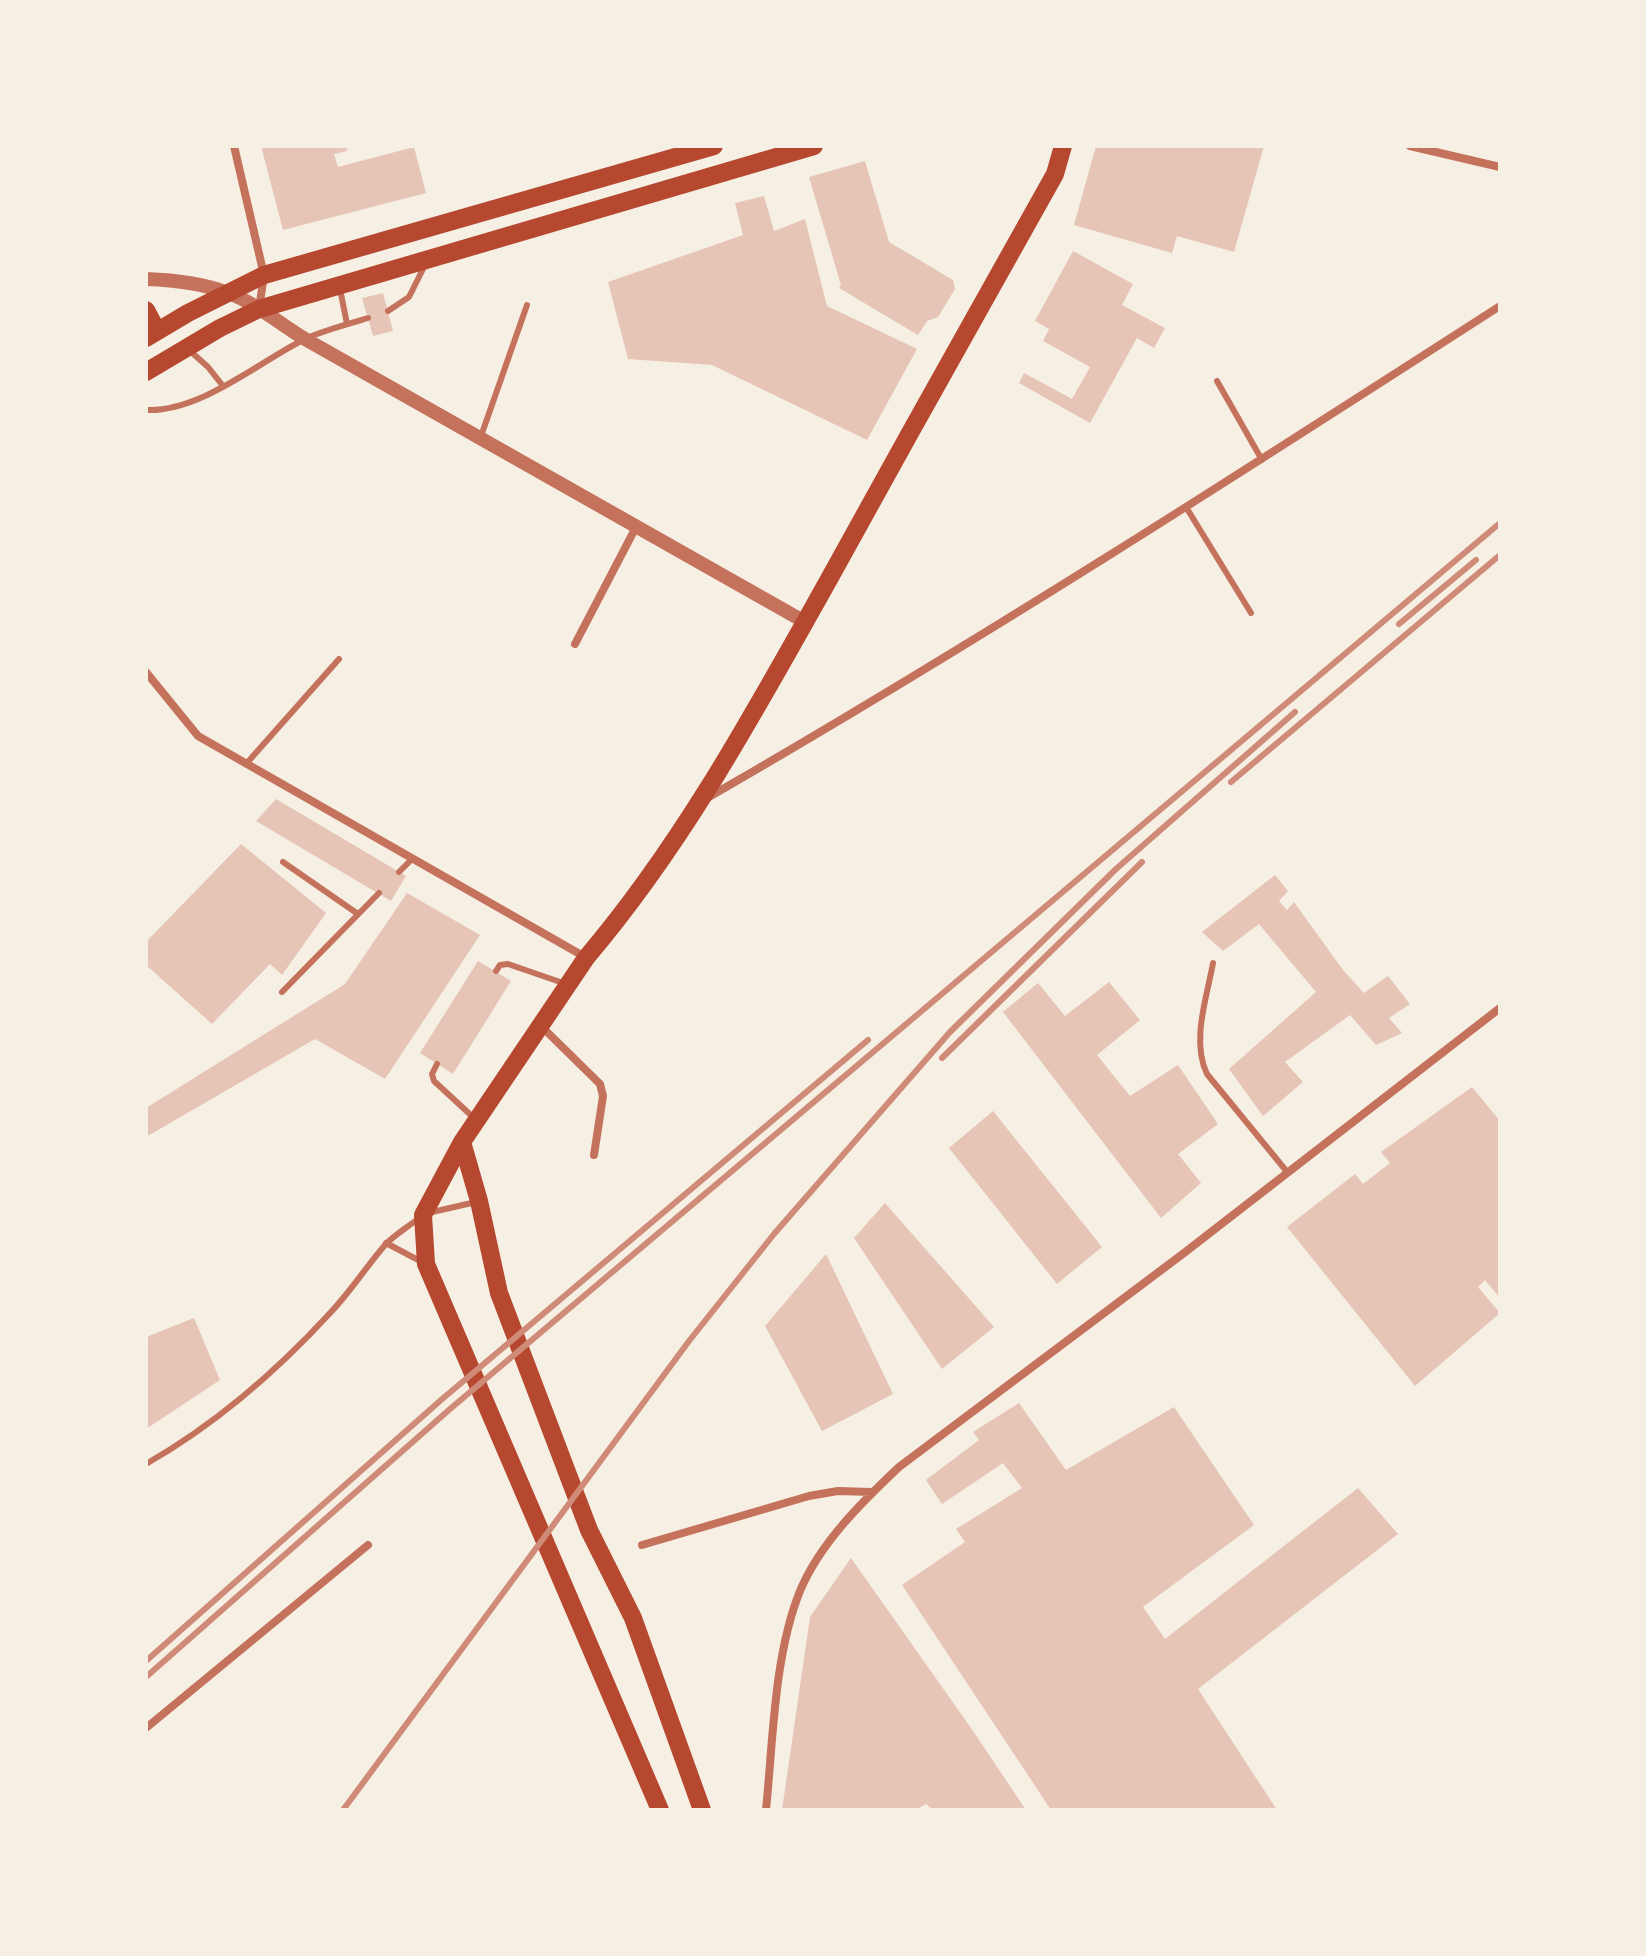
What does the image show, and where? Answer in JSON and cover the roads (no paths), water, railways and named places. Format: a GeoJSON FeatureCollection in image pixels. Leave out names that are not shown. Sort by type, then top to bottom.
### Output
{"type":"FeatureCollection","features":[{"type":"Feature","properties":{"kind":"main road"},"geometry":{"type":"LineString","coordinates":[[146,310],[151,335],[264,275],[714,146]]}},
{"type":"Feature","properties":{"kind":"main road"},"geometry":{"type":"LineString","coordinates":[[146,372],[259,309],[814,146]]}},
{"type":"Feature","properties":{"kind":"main road"},"geometry":{"type":"LineString","coordinates":[[660,1810],[426,1264],[423,1215],[476,1121],[586,958],[701,802],[1055,174],[1063,146]]}},
{"type":"Feature","properties":{"kind":"main road"},"geometry":{"type":"LineString","coordinates":[[462,1142],[479,1201],[499,1293],[589,1530],[633,1618],[702,1810]]}},
{"type":"Feature","properties":{"kind":"street"},"geometry":{"type":"LineString","coordinates":[[234,146],[264,275],[259,309]]}},
{"type":"Feature","properties":{"kind":"street"},"geometry":{"type":"LineString","coordinates":[[1410,146],[1500,167]]}},
{"type":"Feature","properties":{"kind":"street"},"geometry":{"type":"LineString","coordinates":[[146,279],[179,280],[228,293],[259,309],[305,339],[805,622]]}},
{"type":"Feature","properties":{"kind":"street"},"geometry":{"type":"LineString","coordinates":[[701,802],[890,692],[1262,460],[1500,306]]}},
{"type":"Feature","properties":{"kind":"street"},"geometry":{"type":"LineString","coordinates":[[575,644],[636,527]]}},
{"type":"Feature","properties":{"kind":"street"},"geometry":{"type":"LineString","coordinates":[[146,672],[198,736],[586,958]]}},
{"type":"Feature","properties":{"kind":"street"},"geometry":{"type":"LineString","coordinates":[[766,1810],[787,1630],[801,1589],[821,1555],[872,1492],[899,1467],[1288,1173],[1500,1008]]}},
{"type":"Feature","properties":{"kind":"street"},"geometry":{"type":"LineString","coordinates":[[541,1025],[600,1084],[603,1096],[594,1155]]}},
{"type":"Feature","properties":{"kind":"street"},"geometry":{"type":"LineString","coordinates":[[642,1545],[809,1496],[838,1491],[872,1492]]}},
{"type":"Feature","properties":{"kind":"street"},"geometry":{"type":"LineString","coordinates":[[146,1728],[368,1545]]}},
{"type":"Feature","properties":{"kind":"lane"},"geometry":{"type":"LineString","coordinates":[[388,311],[409,297],[427,260]]}},
{"type":"Feature","properties":{"kind":"lane"},"geometry":{"type":"LineString","coordinates":[[339,286],[347,324]]}},
{"type":"Feature","properties":{"kind":"lane"},"geometry":{"type":"LineString","coordinates":[[480,439],[527,305]]}},
{"type":"Feature","properties":{"kind":"lane"},"geometry":{"type":"LineString","coordinates":[[146,410],[168,410],[223,386],[305,339],[368,318]]}},
{"type":"Feature","properties":{"kind":"lane"},"geometry":{"type":"LineString","coordinates":[[186,348],[208,367],[223,386]]}},
{"type":"Feature","properties":{"kind":"lane"},"geometry":{"type":"LineString","coordinates":[[1217,381],[1262,460]]}},
{"type":"Feature","properties":{"kind":"lane"},"geometry":{"type":"LineString","coordinates":[[1186,507],[1251,613]]}},
{"type":"Feature","properties":{"kind":"lane"},"geometry":{"type":"LineString","coordinates":[[246,764],[339,659]]}},
{"type":"Feature","properties":{"kind":"lane"},"geometry":{"type":"LineString","coordinates":[[399,872],[412,859]]}},
{"type":"Feature","properties":{"kind":"lane"},"geometry":{"type":"LineString","coordinates":[[283,862],[358,914]]}},
{"type":"Feature","properties":{"kind":"lane"},"geometry":{"type":"LineString","coordinates":[[282,992],[379,893]]}},
{"type":"Feature","properties":{"kind":"lane"},"geometry":{"type":"LineString","coordinates":[[1213,963],[1199,1045],[1201,1061],[1207,1074],[1288,1173]]}},
{"type":"Feature","properties":{"kind":"lane"},"geometry":{"type":"LineString","coordinates":[[496,971],[500,965],[508,964],[568,985]]}},
{"type":"Feature","properties":{"kind":"lane"},"geometry":{"type":"LineString","coordinates":[[437,1064],[432,1074],[434,1081],[476,1121]]}},
{"type":"Feature","properties":{"kind":"lane"},"geometry":{"type":"LineString","coordinates":[[146,1464],[236,1402],[291,1354],[366,1273],[386,1243],[423,1215],[479,1201]]}},
{"type":"Feature","properties":{"kind":"lane"},"geometry":{"type":"LineString","coordinates":[[386,1243],[426,1264]]}},
{"type":"Feature","properties":{"kind":"railway"},"geometry":{"type":"LineString","coordinates":[[146,1677],[450,1409],[1500,523]]}},
{"type":"Feature","properties":{"kind":"railway"},"geometry":{"type":"LineString","coordinates":[[1231,782],[1500,555]]}},
{"type":"Feature","properties":{"kind":"railway"},"geometry":{"type":"LineString","coordinates":[[1399,624],[1476,560]]}},
{"type":"Feature","properties":{"kind":"railway"},"geometry":{"type":"LineString","coordinates":[[343,1810],[689,1341],[774,1234],[950,1032],[1116,869],[1295,712]]}},
{"type":"Feature","properties":{"kind":"railway"},"geometry":{"type":"LineString","coordinates":[[942,1058],[1142,862]]}},
{"type":"Feature","properties":{"kind":"railway"},"geometry":{"type":"LineString","coordinates":[[146,1661],[441,1400],[868,1040]]}}]}
